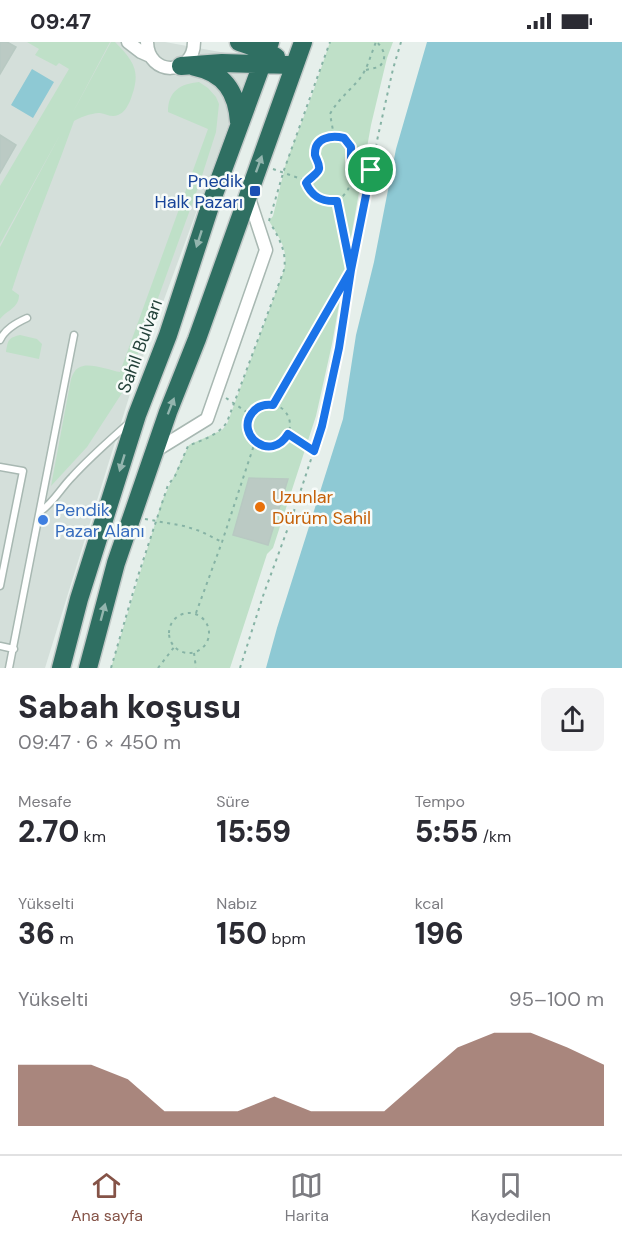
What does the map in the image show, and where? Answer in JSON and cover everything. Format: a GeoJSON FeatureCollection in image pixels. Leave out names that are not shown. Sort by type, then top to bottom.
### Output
{"type":"FeatureCollection","features":[{"type":"Feature","properties":{"kind":"highway"},"geometry":{"type":"LineString","coordinates":[[239,42],[294,65]]}},
{"type":"Feature","properties":{"kind":"highway"},"geometry":{"type":"LineString","coordinates":[[88,668],[116,564],[303,42]]}},
{"type":"Feature","properties":{"kind":"highway"},"geometry":{"type":"LineString","coordinates":[[181,66],[222,63],[266,53]]}},
{"type":"Feature","properties":{"kind":"highway","name":"Sahil Bulvarı"},"geometry":{"type":"LineString","coordinates":[[61,668],[79,599],[137,415],[168,335],[213,197],[266,53]]}},
{"type":"Feature","properties":{"kind":"highway"},"geometry":{"type":"LineString","coordinates":[[181,66],[205,69],[226,83],[237,103],[239,126]]}},
{"type":"Feature","properties":{"kind":"street"},"geometry":{"type":"LineString","coordinates":[[128,42],[150,56]]}},
{"type":"Feature","properties":{"kind":"street"},"geometry":{"type":"LineString","coordinates":[[147,42],[147,49],[154,62],[167,68],[181,66],[187,62],[192,55],[194,42]]}},
{"type":"Feature","properties":{"kind":"street"},"geometry":{"type":"LineString","coordinates":[[155,451],[207,419],[266,250],[248,195]]}},
{"type":"Feature","properties":{"kind":"lane"},"geometry":{"type":"LineString","coordinates":[[0,340],[7,330],[27,318]]}},
{"type":"Feature","properties":{"kind":"lane"},"geometry":{"type":"LineString","coordinates":[[9,668],[74,335]]}},
{"type":"Feature","properties":{"kind":"lane"},"geometry":{"type":"LineString","coordinates":[[41,511],[50,504],[83,465],[137,415]]}},
{"type":"Feature","properties":{"kind":"lane"},"geometry":{"type":"LineString","coordinates":[[0,467],[23,471],[0,586]]}},
{"type":"Feature","properties":{"kind":"lane"},"geometry":{"type":"LineString","coordinates":[[0,646],[14,649]]}},
{"type":"Feature","properties":{"kind":"path"},"geometry":{"type":"LineString","coordinates":[[334,136],[330,114],[366,70],[376,42],[383,49],[384,61],[379,67],[366,70]]}},
{"type":"Feature","properties":{"kind":"path"},"geometry":{"type":"LineString","coordinates":[[240,668],[322,426],[339,348],[351,270],[371,170],[401,42]]}},
{"type":"Feature","properties":{"kind":"path"},"geometry":{"type":"LineString","coordinates":[[334,136],[344,138],[350,144],[352,177],[350,186],[344,195],[337,201],[323,200],[314,196],[307,181],[320,167],[315,153],[317,146],[324,138],[334,136]]}},
{"type":"Feature","properties":{"kind":"path"},"geometry":{"type":"LineString","coordinates":[[351,166],[371,170]]}},
{"type":"Feature","properties":{"kind":"path"},"geometry":{"type":"LineString","coordinates":[[271,168],[307,181]]}},
{"type":"Feature","properties":{"kind":"path"},"geometry":{"type":"LineString","coordinates":[[273,405],[351,270],[337,201]]}},
{"type":"Feature","properties":{"kind":"path"},"geometry":{"type":"LineString","coordinates":[[216,391],[251,415]]}},
{"type":"Feature","properties":{"kind":"path"},"geometry":{"type":"LineString","coordinates":[[264,405],[273,405],[283,409],[290,422],[288,434],[283,442],[269,447],[255,442],[248,431],[251,415],[258,407],[264,405]]}},
{"type":"Feature","properties":{"kind":"path"},"geometry":{"type":"LineString","coordinates":[[288,434],[314,451]]}},
{"type":"Feature","properties":{"kind":"path"},"geometry":{"type":"LineString","coordinates":[[196,614],[255,442]]}},
{"type":"Feature","properties":{"kind":"path"},"geometry":{"type":"LineString","coordinates":[[142,518],[184,526],[222,542]]}},
{"type":"Feature","properties":{"kind":"path"},"geometry":{"type":"LineString","coordinates":[[191,612],[206,621],[210,633],[206,644],[201,649],[194,652],[183,652],[175,646],[170,639],[169,632],[173,620],[184,613],[191,612]]}},
{"type":"Feature","properties":{"kind":"path"},"geometry":{"type":"LineString","coordinates":[[158,668],[175,646]]}},
{"type":"Feature","properties":{"kind":"path"},"geometry":{"type":"LineString","coordinates":[[194,652],[196,668]]}},
{"type":"Feature","properties":{"kind":"shaded area"},"geometry":{"type":"Polygon","coordinates":[[[0,42],[165,42],[253,58],[134,381],[45,668],[0,668],[0,42]]]}},
{"type":"Feature","properties":{"kind":"green space"},"geometry":{"type":"Polygon","coordinates":[[[27,42],[110,42],[72,114],[111,42],[115,42],[128,56],[136,76],[130,101],[120,114],[114,116],[94,113],[74,121],[12,290],[19,295],[17,303],[0,319],[0,247],[61,133],[0,244],[0,186],[69,69],[59,63],[56,66],[35,55],[39,49],[27,42]]]}},
{"type":"Feature","properties":{"kind":"green space"},"geometry":{"type":"Polygon","coordinates":[[[330,42],[393,42],[371,125],[332,344],[316,416],[273,548],[267,554],[230,668],[111,668],[162,501],[189,445],[222,430],[227,424],[283,273],[285,252],[269,221],[273,216],[286,163],[330,42]]]}},
{"type":"Feature","properties":{"kind":"green space"},"geometry":{"type":"Polygon","coordinates":[[[199,82],[208,88],[219,104],[216,132],[139,351],[122,393],[87,447],[51,486],[74,372],[88,365],[120,372],[208,129],[168,112],[170,99],[181,87],[199,82]]]}},
{"type":"Feature","properties":{"kind":"green space"},"geometry":{"type":"Polygon","coordinates":[[[20,335],[37,339],[42,344],[39,359],[6,352],[9,340],[20,335]]]}},
{"type":"Feature","properties":{"kind":"water"},"geometry":{"type":"Polygon","coordinates":[[[427,42],[622,42],[622,668],[266,668],[343,419],[356,335],[374,262],[396,149],[427,42]]]}},
{"type":"Feature","properties":{"kind":"water"},"geometry":{"type":"Polygon","coordinates":[[[32,69],[54,82],[33,118],[11,105],[32,69]]]}},
{"type":"Feature","properties":{"kind":"building"},"geometry":{"type":"Polygon","coordinates":[[[0,42],[7,42],[16,47],[0,74],[0,42]]]}},
{"type":"Feature","properties":{"kind":"building"},"geometry":{"type":"Polygon","coordinates":[[[0,135],[16,145],[0,173],[0,135]]]}},
{"type":"Feature","properties":{"kind":"building","name":"Uzunlar Dürüm Sahil"},"geometry":{"type":"Polygon","coordinates":[[[249,478],[288,479],[268,545],[233,535],[249,478]]]}},
{"type":"Feature","properties":{"kind":"place","name":"Pnedik Halk Pazarı"},"geometry":{"type":"Point","coordinates":[255,191]}},
{"type":"Feature","properties":{"kind":"place","name":"Uzunlar Dürüm Sahil"},"geometry":{"type":"Point","coordinates":[260,507]}},
{"type":"Feature","properties":{"kind":"place","name":"Pendik Pazar Alanı"},"geometry":{"type":"Point","coordinates":[43,520]}},
{"type":"Feature","properties":{"kind":"route"},"geometry":{"type":"LineString","coordinates":[[371,170],[351,166],[351,147],[344,138],[329,136],[317,146],[315,153],[320,167],[306,183],[310,192],[319,199],[337,201],[351,270],[273,405],[258,407],[249,418],[248,431],[255,442],[262,446],[276,446],[283,442],[288,434],[314,451],[322,426],[339,348],[351,270],[371,170]]}}]}
